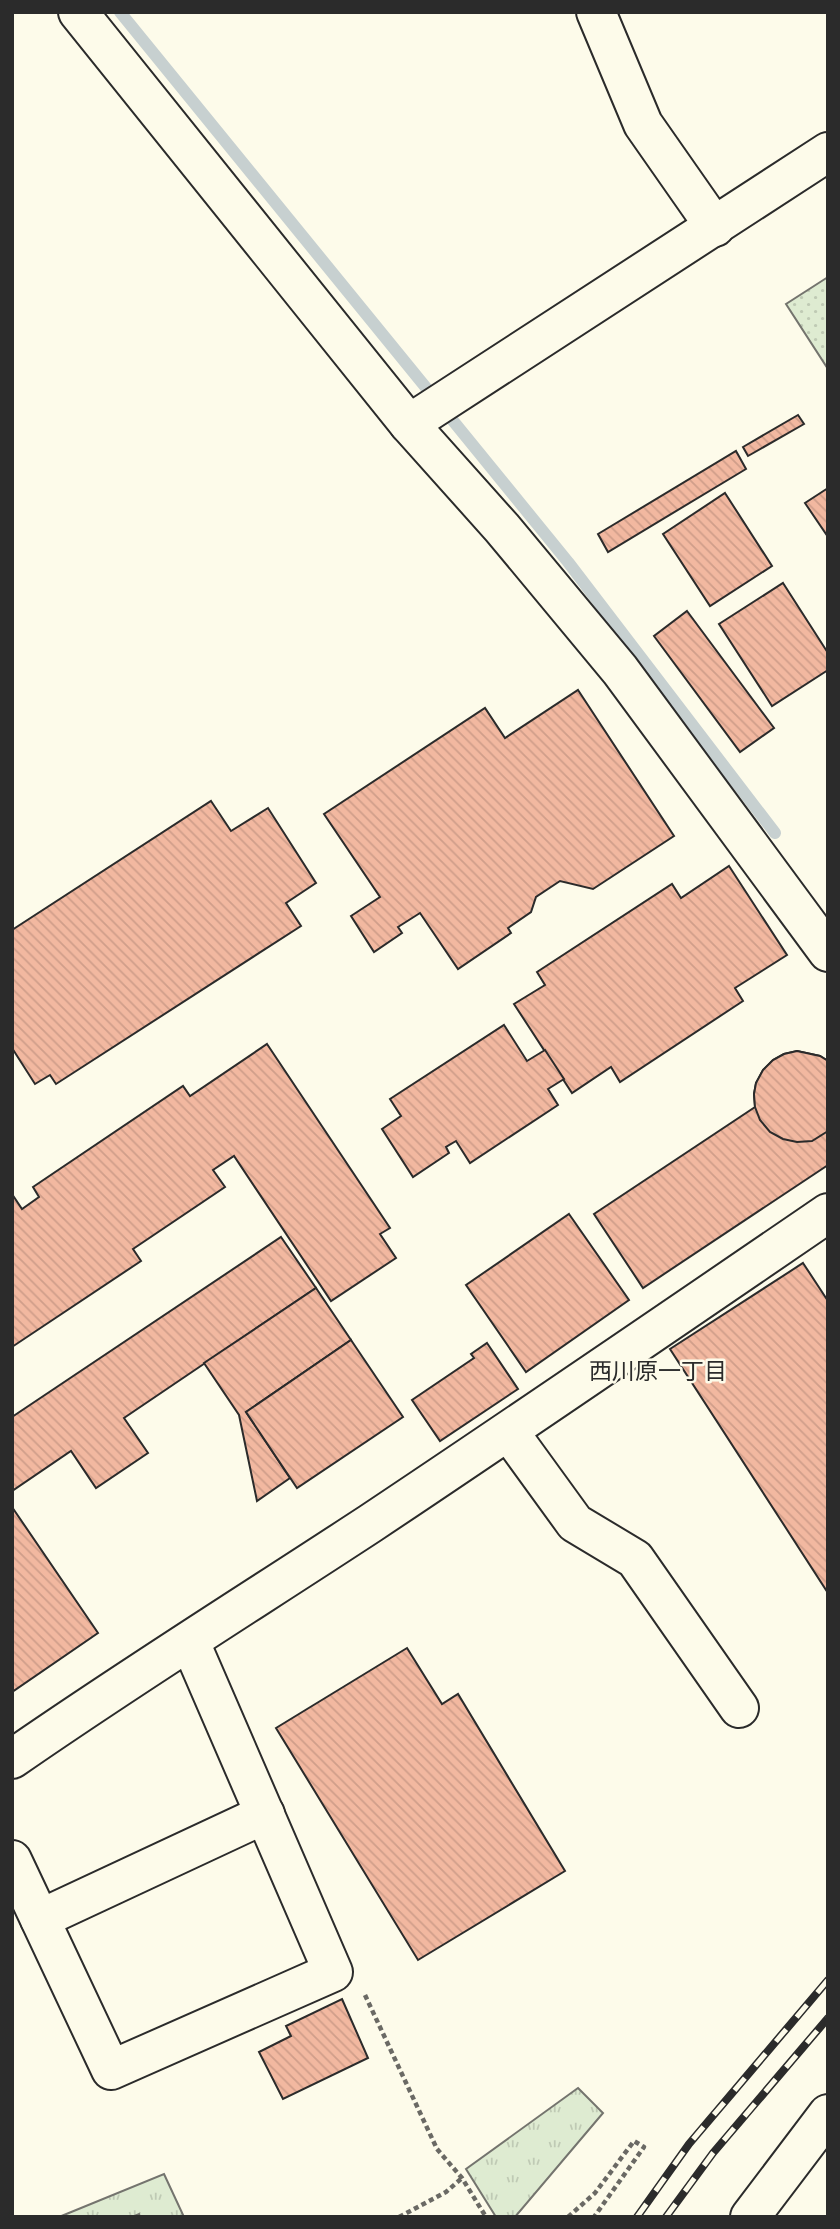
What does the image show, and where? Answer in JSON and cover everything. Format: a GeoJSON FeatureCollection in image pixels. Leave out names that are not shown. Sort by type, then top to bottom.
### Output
{"type":"FeatureCollection","features":[{"type":"Feature","properties":{"kind":"street"},"geometry":{"type":"LineString","coordinates":[[78,12],[430,410],[502,528],[620,670],[828,952]]}},
{"type":"Feature","properties":{"kind":"street"},"geometry":{"type":"LineString","coordinates":[[596,12],[643,124],[715,227]]}},
{"type":"Feature","properties":{"kind":"street"},"geometry":{"type":"LineString","coordinates":[[430,410],[828,152]]}},
{"type":"Feature","properties":{"kind":"street"},"geometry":{"type":"LineString","coordinates":[[12,1759],[79,1712],[509,1432],[828,1213]]}},
{"type":"Feature","properties":{"kind":"street"},"geometry":{"type":"LineString","coordinates":[[509,1432],[575,1523],[635,1559],[739,1708]]}},
{"type":"Feature","properties":{"kind":"street"},"geometry":{"type":"LineString","coordinates":[[12,1860],[111,2070],[333,1972],[190,1642]]}},
{"type":"Feature","properties":{"kind":"street"},"geometry":{"type":"LineString","coordinates":[[40,1919],[264,1814]]}},
{"type":"Feature","properties":{"kind":"street"},"geometry":{"type":"LineString","coordinates":[[750,2217],[828,2114]]}},
{"type":"Feature","properties":{"kind":"path"},"geometry":{"type":"LineString","coordinates":[[333,1972],[358,1978],[437,2149],[462,2178],[486,2217]]}},
{"type":"Feature","properties":{"kind":"path"},"geometry":{"type":"LineString","coordinates":[[568,2217],[595,2193],[634,2141],[644,2147],[594,2217]]}},
{"type":"Feature","properties":{"kind":"path"},"geometry":{"type":"LineString","coordinates":[[398,2217],[446,2192],[462,2178]]}},
{"type":"Feature","properties":{"kind":"green space"},"geometry":{"type":"Polygon","coordinates":[[[828,277],[828,369],[786,304],[828,277]]]}},
{"type":"Feature","properties":{"kind":"green space"},"geometry":{"type":"Polygon","coordinates":[[[578,2088],[603,2113],[515,2217],[496,2217],[466,2169],[578,2088]]]}},
{"type":"Feature","properties":{"kind":"green space"},"geometry":{"type":"Polygon","coordinates":[[[164,2174],[184,2217],[140,2217],[139,2214],[132,2217],[59,2217],[164,2174]]]}},
{"type":"Feature","properties":{"kind":"building"},"geometry":{"type":"Polygon","coordinates":[[[798,415],[804,424],[748,456],[743,447],[798,415]]]}},
{"type":"Feature","properties":{"kind":"building"},"geometry":{"type":"Polygon","coordinates":[[[736,451],[746,469],[608,552],[598,534],[736,451]]]}},
{"type":"Feature","properties":{"kind":"building"},"geometry":{"type":"Polygon","coordinates":[[[828,488],[828,537],[805,503],[828,488]]]}},
{"type":"Feature","properties":{"kind":"building"},"geometry":{"type":"Polygon","coordinates":[[[725,493],[772,566],[710,606],[663,534],[725,493]]]}},
{"type":"Feature","properties":{"kind":"building"},"geometry":{"type":"Polygon","coordinates":[[[783,583],[828,653],[828,670],[772,706],[719,624],[783,583]]]}},
{"type":"Feature","properties":{"kind":"building"},"geometry":{"type":"Polygon","coordinates":[[[687,611],[774,728],[740,752],[654,636],[687,611]]]}},
{"type":"Feature","properties":{"kind":"building"},"geometry":{"type":"Polygon","coordinates":[[[578,690],[674,836],[593,889],[560,881],[536,897],[531,912],[508,928],[511,933],[458,969],[420,913],[398,927],[402,933],[374,952],[351,916],[380,897],[324,814],[485,708],[505,738],[578,690]]]}},
{"type":"Feature","properties":{"kind":"building"},"geometry":{"type":"Polygon","coordinates":[[[211,801],[231,831],[268,808],[316,883],[286,903],[301,926],[56,1084],[50,1075],[35,1084],[12,1048],[12,930],[211,801]]]}},
{"type":"Feature","properties":{"kind":"building"},"geometry":{"type":"Polygon","coordinates":[[[729,866],[787,955],[735,988],[743,1001],[620,1082],[611,1067],[572,1093],[514,1004],[545,985],[537,972],[672,884],[681,898],[729,866]]]}},
{"type":"Feature","properties":{"kind":"building"},"geometry":{"type":"Polygon","coordinates":[[[504,1025],[527,1061],[545,1050],[564,1079],[548,1089],[558,1105],[470,1163],[456,1141],[446,1147],[449,1153],[413,1177],[382,1129],[401,1116],[390,1099],[504,1025]]]}},
{"type":"Feature","properties":{"kind":"building"},"geometry":{"type":"Polygon","coordinates":[[[267,1044],[390,1228],[380,1234],[396,1258],[331,1301],[234,1156],[213,1170],[225,1187],[133,1249],[141,1261],[12,1347],[12,1194],[22,1209],[39,1197],[33,1187],[183,1086],[190,1096],[267,1044]]]}},
{"type":"Feature","properties":{"kind":"building"},"geometry":{"type":"Polygon","coordinates":[[[797,1051],[820,1056],[828,1061],[828,1165],[643,1288],[594,1214],[755,1107],[756,1083],[763,1070],[773,1060],[797,1051]]]}},
{"type":"Feature","properties":{"kind":"building"},"geometry":{"type":"Polygon","coordinates":[[[797,1051],[820,1056],[828,1061],[828,1131],[812,1141],[783,1139],[770,1132],[760,1120],[755,1107],[756,1083],[763,1070],[773,1060],[797,1051]]]}},
{"type":"Feature","properties":{"kind":"building"},"geometry":{"type":"Polygon","coordinates":[[[569,1214],[629,1300],[526,1372],[466,1285],[569,1214]]]}},
{"type":"Feature","properties":{"kind":"building"},"geometry":{"type":"Polygon","coordinates":[[[281,1237],[316,1288],[124,1418],[148,1453],[96,1488],[71,1451],[12,1491],[12,1417],[281,1237]]]}},
{"type":"Feature","properties":{"kind":"building"},"geometry":{"type":"Polygon","coordinates":[[[803,1263],[828,1301],[828,1593],[670,1349],[803,1263]]]}},
{"type":"Feature","properties":{"kind":"building"},"geometry":{"type":"Polygon","coordinates":[[[316,1288],[351,1340],[246,1412],[290,1478],[257,1501],[239,1415],[204,1363],[316,1288]]]}},
{"type":"Feature","properties":{"kind":"building"},"geometry":{"type":"Polygon","coordinates":[[[351,1340],[403,1417],[297,1488],[246,1412],[351,1340]]]}},
{"type":"Feature","properties":{"kind":"building"},"geometry":{"type":"Polygon","coordinates":[[[487,1343],[518,1389],[440,1441],[412,1400],[474,1358],[471,1354],[487,1343]]]}},
{"type":"Feature","properties":{"kind":"building"},"geometry":{"type":"Polygon","coordinates":[[[12,1507],[98,1633],[12,1692],[12,1507]]]}},
{"type":"Feature","properties":{"kind":"building"},"geometry":{"type":"Polygon","coordinates":[[[407,1648],[442,1704],[458,1694],[565,1871],[418,1960],[276,1728],[407,1648]]]}},
{"type":"Feature","properties":{"kind":"building"},"geometry":{"type":"Polygon","coordinates":[[[342,1999],[368,2058],[283,2099],[259,2052],[291,2036],[286,2026],[342,1999]]]}},
{"type":"Feature","properties":{"kind":"waterway"},"geometry":{"type":"LineString","coordinates":[[120,12],[568,562],[775,833]]}},
{"type":"Feature","properties":{"kind":"railway"},"geometry":{"type":"LineString","coordinates":[[637,2217],[689,2144],[828,1980]]}},
{"type":"Feature","properties":{"kind":"railway"},"geometry":{"type":"LineString","coordinates":[[666,2217],[713,2153],[828,2018]]}},
{"type":"Feature","properties":{"kind":"district","name":"西川原一丁目"},"geometry":{"type":"Point","coordinates":[658,1370]}}]}
